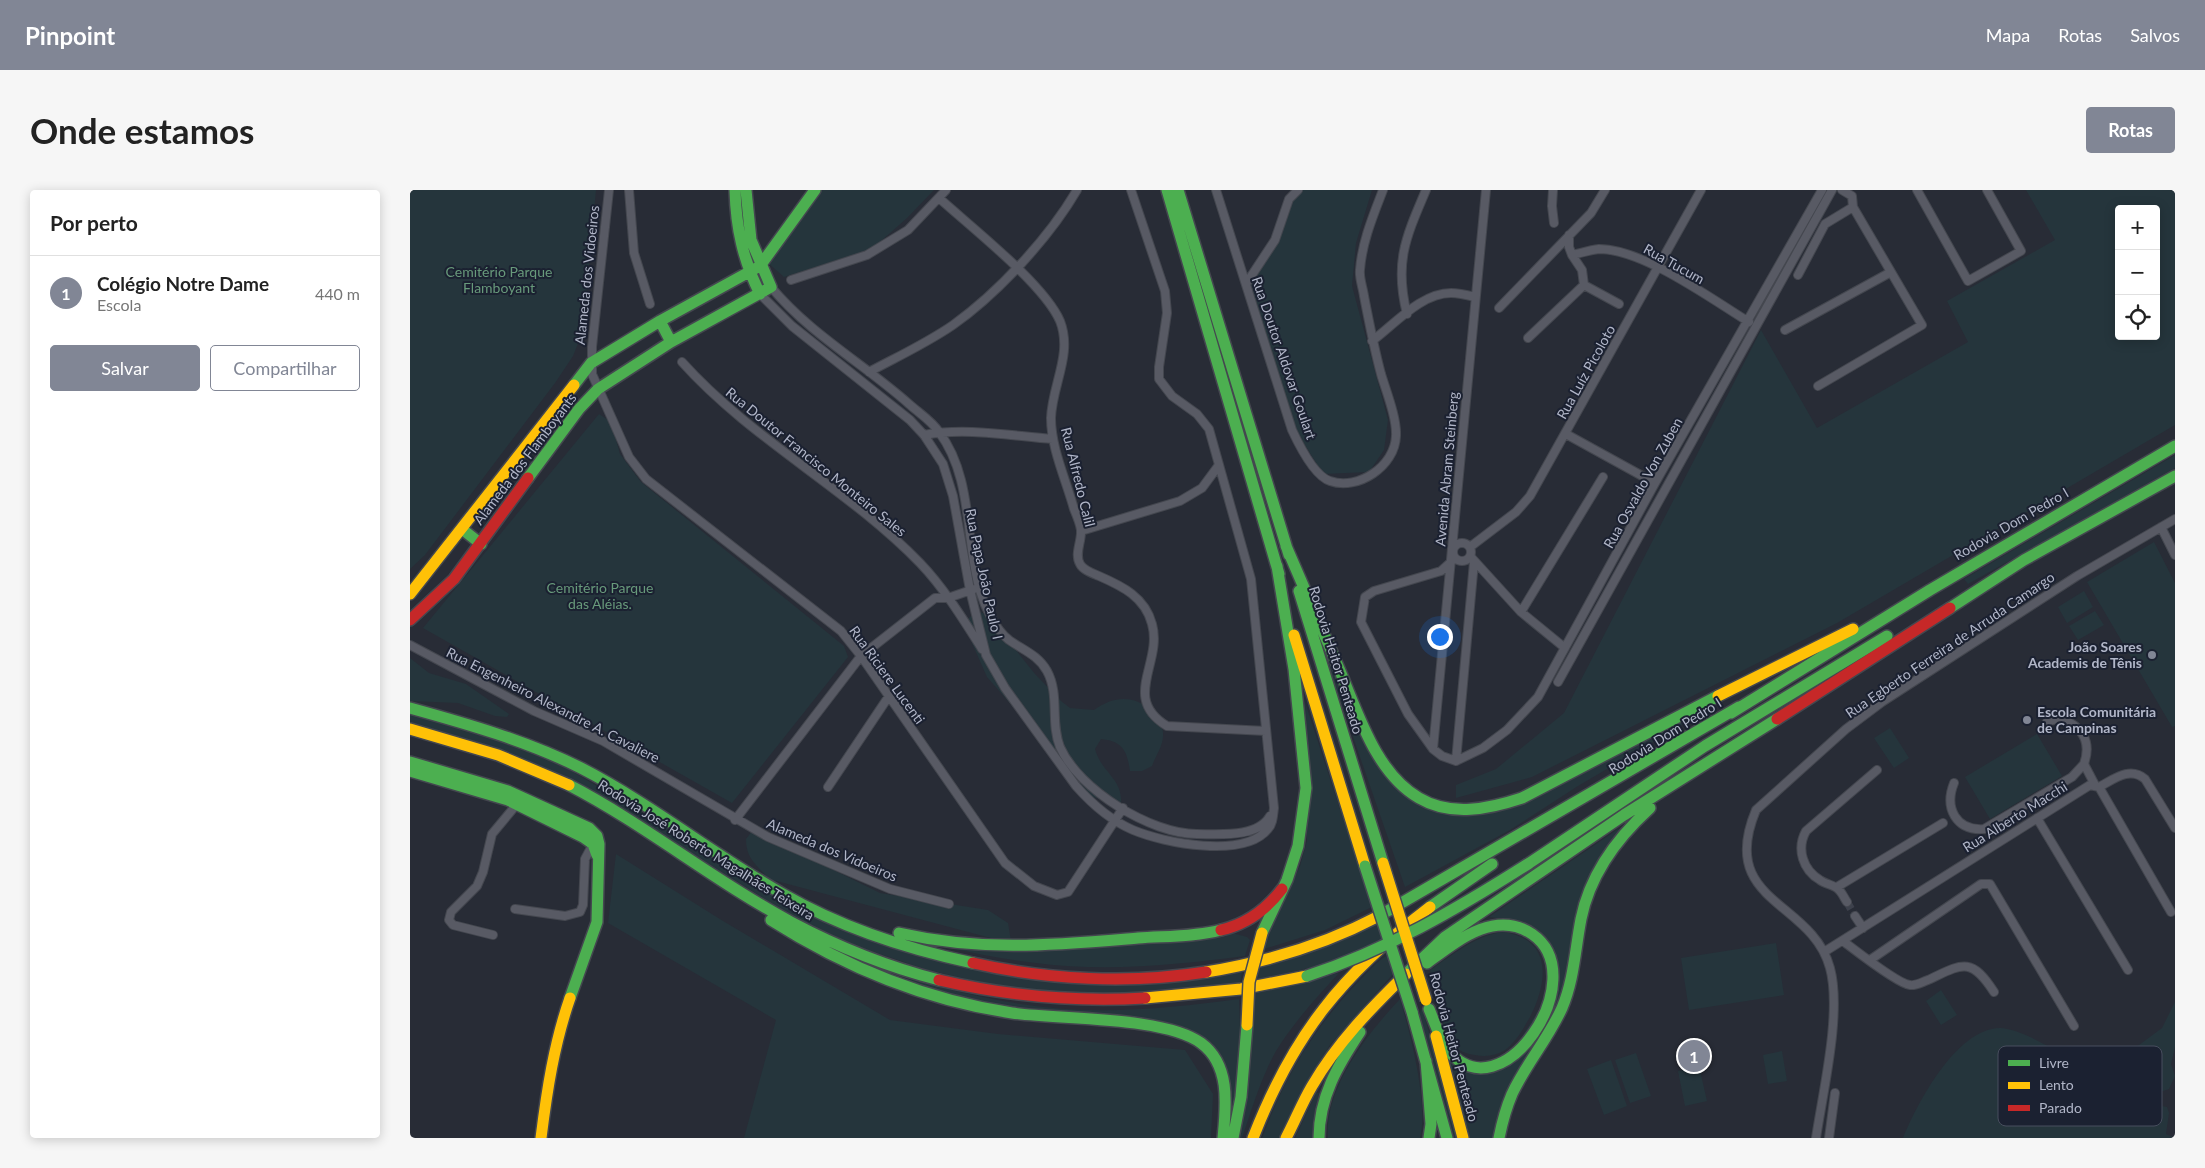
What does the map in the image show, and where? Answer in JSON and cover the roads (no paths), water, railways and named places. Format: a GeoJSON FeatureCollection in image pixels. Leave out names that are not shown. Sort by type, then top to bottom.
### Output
{"type":"FeatureCollection","features":[{"type":"Feature","properties":{"kind":"main road","name":"Rua Papa João Paulo I"},"geometry":{"type":"LineString","coordinates":[[735,190],[736,231],[749,274],[760,294]]}},
{"type":"Feature","properties":{"kind":"main road","name":"Rua Papa João Paulo I"},"geometry":{"type":"LineString","coordinates":[[746,190],[747,228],[760,266],[771,287]]}},
{"type":"Feature","properties":{"kind":"main road","name":"Alameda dos Flamboyants"},"geometry":{"type":"LineString","coordinates":[[410,594],[591,363],[660,321],[749,274],[760,266],[815,190]]}},
{"type":"Feature","properties":{"kind":"main road"},"geometry":{"type":"LineString","coordinates":[[1167,190],[1220,363],[1277,566],[1308,689],[1412,1012],[1447,1138]]}},
{"type":"Feature","properties":{"kind":"main road","name":"Rodovia Heitor Penteado"},"geometry":{"type":"LineString","coordinates":[[1178,190],[1336,714],[1428,1004],[1463,1138]]}},
{"type":"Feature","properties":{"kind":"main road","name":"Alameda dos Flamboyants"},"geometry":{"type":"LineString","coordinates":[[410,620],[454,579],[579,409],[598,389],[671,342],[771,287]]}},
{"type":"Feature","properties":{"kind":"main road"},"geometry":{"type":"LineString","coordinates":[[660,321],[671,342]]}},
{"type":"Feature","properties":{"kind":"main road","name":"Rodovia Dom Pedro I"},"geometry":{"type":"LineString","coordinates":[[1253,1138],[1276,1081],[1305,1031],[1348,980],[1419,914],[1566,816],[1739,707],[1866,631],[1930,590],[2175,446]]}},
{"type":"Feature","properties":{"kind":"main road"},"geometry":{"type":"LineString","coordinates":[[1286,1138],[1298,1109],[1325,1064],[1352,1028],[1439,942],[1501,897],[1624,815],[1810,699],[1859,665],[2024,560],[2175,476]]}},
{"type":"Feature","properties":{"kind":"main road"},"geometry":{"type":"LineString","coordinates":[[462,529],[481,544]]}},
{"type":"Feature","properties":{"kind":"main road"},"geometry":{"type":"LineString","coordinates":[[1286,546],[1360,716],[1384,762],[1401,784],[1419,798],[1448,808],[1465,810],[1483,809],[1522,798],[1767,670],[1930,590]]}},
{"type":"Feature","properties":{"kind":"main road","name":"Rodovia José Roberto Magalhães Teixeira"},"geometry":{"type":"LineString","coordinates":[[410,729],[474,747],[538,771],[582,792],[744,893],[816,934],[889,964],[964,985],[1043,998],[1123,1001],[1240,989],[1307,976],[1340,966],[1412,935],[1528,864],[1617,803],[1805,683],[2024,560]]}},
{"type":"Feature","properties":{"kind":"main road"},"geometry":{"type":"LineString","coordinates":[[1233,1138],[1242,1091],[1249,982],[1262,933],[1282,889],[1302,837],[1306,788],[1294,669],[1277,566]]}},
{"type":"Feature","properties":{"kind":"main road"},"geometry":{"type":"LineString","coordinates":[[1499,1138],[1512,1094],[1548,1037],[1566,998],[1587,898],[1603,859],[1616,841],[1652,806],[1764,735],[1810,699]]}},
{"type":"Feature","properties":{"kind":"main road","name":"Rodovia José Roberto Magalhães Teixeira"},"geometry":{"type":"LineString","coordinates":[[410,708],[519,742],[582,770],[754,877],[833,919],[875,935],[952,958],[1028,973],[1084,977],[1136,977],[1223,969],[1307,949],[1376,918],[1501,848],[1599,788],[1739,707]]}},
{"type":"Feature","properties":{"kind":"main road"},"geometry":{"type":"LineString","coordinates":[[410,762],[432,773],[520,800],[551,815],[589,828],[597,836],[600,844],[597,922],[561,1025],[553,1056],[541,1138]]}},
{"type":"Feature","properties":{"kind":"main road"},"geometry":{"type":"LineString","coordinates":[[410,771],[432,773]]}},
{"type":"Feature","properties":{"kind":"main road"},"geometry":{"type":"LineString","coordinates":[[551,815],[593,844],[599,861]]}},
{"type":"Feature","properties":{"kind":"main road"},"geometry":{"type":"LineString","coordinates":[[631,821],[792,935],[885,979],[933,996],[987,1009],[1041,1018],[1163,1029],[1190,1037],[1202,1044],[1211,1054],[1222,1075],[1226,1097],[1223,1138]]}},
{"type":"Feature","properties":{"kind":"main road"},"geometry":{"type":"LineString","coordinates":[[754,877],[849,918],[891,931],[937,942],[992,948],[1043,947],[1226,929],[1249,921],[1259,914],[1282,889]]}},
{"type":"Feature","properties":{"kind":"main road"},"geometry":{"type":"LineString","coordinates":[[1319,1138],[1320,1114],[1331,1082],[1351,1046],[1391,989],[1468,934],[1483,927],[1508,924],[1519,926],[1530,931],[1548,952],[1554,977],[1543,1014],[1521,1050],[1500,1064],[1476,1066],[1455,1057],[1448,1050],[1428,1004]]}},
{"type":"Feature","properties":{"kind":"main road"},"geometry":{"type":"LineString","coordinates":[[1426,1062],[1431,1124],[1429,1138]]}},
{"type":"Feature","properties":{"kind":"street","name":"Alameda dos Vidoeiros"},"geometry":{"type":"LineString","coordinates":[[591,363],[609,190]]}},
{"type":"Feature","properties":{"kind":"street"},"geometry":{"type":"LineString","coordinates":[[629,190],[634,253],[650,304]]}},
{"type":"Feature","properties":{"kind":"street"},"geometry":{"type":"LineString","coordinates":[[791,280],[867,255],[908,230],[946,190]]}},
{"type":"Feature","properties":{"kind":"street"},"geometry":{"type":"LineString","coordinates":[[869,372],[953,325],[1016,268],[1059,219],[1077,190]]}},
{"type":"Feature","properties":{"kind":"street"},"geometry":{"type":"LineString","coordinates":[[1131,190],[1165,291],[1167,313],[1159,366],[1159,379],[1172,396],[1198,414],[1209,429],[1251,579],[1274,808]]}},
{"type":"Feature","properties":{"kind":"street","name":"Rua Doutor Aldovar Goulart"},"geometry":{"type":"LineString","coordinates":[[1216,190],[1292,430],[1303,452],[1321,475],[1330,481],[1354,482],[1370,477],[1382,467],[1392,453],[1396,436],[1372,341],[1360,271],[1367,234],[1383,190]]}},
{"type":"Feature","properties":{"kind":"street"},"geometry":{"type":"LineString","coordinates":[[1246,284],[1274,240],[1289,199],[1298,190]]}},
{"type":"Feature","properties":{"kind":"street"},"geometry":{"type":"LineString","coordinates":[[1407,314],[1401,291],[1401,264],[1405,238],[1426,190]]}},
{"type":"Feature","properties":{"kind":"street","name":"Avenida Abram Steinberg"},"geometry":{"type":"LineString","coordinates":[[1433,750],[1486,190]]}},
{"type":"Feature","properties":{"kind":"street"},"geometry":{"type":"LineString","coordinates":[[1553,190],[1554,223]]}},
{"type":"Feature","properties":{"kind":"street"},"geometry":{"type":"LineString","coordinates":[[1499,308],[1591,213],[1605,190]]}},
{"type":"Feature","properties":{"kind":"street","name":"Rua Luíz Picoloto"},"geometry":{"type":"LineString","coordinates":[[1470,547],[1516,512],[1530,496],[1701,190]]}},
{"type":"Feature","properties":{"kind":"street","name":"Rua Osvaldo Von Zuben"},"geometry":{"type":"LineString","coordinates":[[1456,761],[1483,748],[1507,730],[1538,697],[1655,484],[1749,322],[1822,190]]}},
{"type":"Feature","properties":{"kind":"street","name":"Rua Osvaldo Von Zuben"},"geometry":{"type":"LineString","coordinates":[[1558,682],[1832,190]]}},
{"type":"Feature","properties":{"kind":"street"},"geometry":{"type":"LineString","coordinates":[[1818,386],[1922,325],[1854,207],[1852,196],[1842,190]]}},
{"type":"Feature","properties":{"kind":"street"},"geometry":{"type":"LineString","coordinates":[[1917,190],[1968,281],[2021,251],[1987,190]]}},
{"type":"Feature","properties":{"kind":"street","name":"Rua Alfredo Calil"},"geometry":{"type":"LineString","coordinates":[[939,198],[1016,268],[1054,308],[1061,324],[1064,360],[1051,417],[1053,439],[1081,531],[1078,550],[1079,563],[1085,570],[1124,587],[1141,601],[1151,618],[1155,632],[1144,692],[1146,706],[1153,718],[1167,726],[1266,731]]}},
{"type":"Feature","properties":{"kind":"street"},"geometry":{"type":"LineString","coordinates":[[1798,275],[1825,224],[1854,207]]}},
{"type":"Feature","properties":{"kind":"street"},"geometry":{"type":"LineString","coordinates":[[1569,235],[1569,247],[1582,270],[1584,285]]}},
{"type":"Feature","properties":{"kind":"street","name":"Rua Tucum"},"geometry":{"type":"LineString","coordinates":[[1572,255],[1599,249],[1623,252],[1646,260],[1749,322]]}},
{"type":"Feature","properties":{"kind":"street"},"geometry":{"type":"LineString","coordinates":[[1785,330],[1891,272]]}},
{"type":"Feature","properties":{"kind":"street"},"geometry":{"type":"LineString","coordinates":[[1584,285],[1619,304]]}},
{"type":"Feature","properties":{"kind":"street"},"geometry":{"type":"LineString","coordinates":[[1528,338],[1584,285]]}},
{"type":"Feature","properties":{"kind":"street","name":"Rua Papa João Paulo I"},"geometry":{"type":"LineString","coordinates":[[771,287],[815,331],[869,372],[939,432],[952,457],[962,484],[980,587],[996,625],[1008,638],[1033,654],[1047,671],[1055,691],[1055,724],[1060,746],[1068,761],[1095,789],[1152,825],[1173,832],[1208,834],[1242,832],[1256,829],[1266,822],[1274,808]]}},
{"type":"Feature","properties":{"kind":"street"},"geometry":{"type":"LineString","coordinates":[[1372,341],[1423,301],[1435,296],[1451,293],[1475,297]]}},
{"type":"Feature","properties":{"kind":"street","name":"Rua Papa João Paulo I"},"geometry":{"type":"LineString","coordinates":[[760,294],[792,326],[910,420],[924,434],[943,464],[953,496],[970,590],[986,656],[1005,688],[1087,799],[1132,830],[1153,837],[1192,845],[1212,846],[1252,841],[1261,836],[1269,829],[1274,808]]}},
{"type":"Feature","properties":{"kind":"street","name":"Rua Doutor Francisco Monteiro Sales"},"geometry":{"type":"LineString","coordinates":[[682,362],[705,388],[774,447],[871,518],[920,564],[948,598],[986,656]]}},
{"type":"Feature","properties":{"kind":"street","name":"Rua Riciere Lucenti"},"geometry":{"type":"LineString","coordinates":[[591,363],[592,374],[598,389],[629,457],[646,479],[841,631],[861,656],[1004,863],[1034,886],[1057,894],[1068,892],[1123,808]]}},
{"type":"Feature","properties":{"kind":"street"},"geometry":{"type":"LineString","coordinates":[[924,434],[939,432],[1053,439]]}},
{"type":"Feature","properties":{"kind":"street"},"geometry":{"type":"LineString","coordinates":[[1566,434],[1655,484]]}},
{"type":"Feature","properties":{"kind":"street"},"geometry":{"type":"LineString","coordinates":[[1081,531],[1180,501],[1202,488],[1220,465]]}},
{"type":"Feature","properties":{"kind":"street"},"geometry":{"type":"LineString","coordinates":[[1521,612],[1603,477]]}},
{"type":"Feature","properties":{"kind":"street","name":"Rua Egberto Ferreira de Arruda Camargo"},"geometry":{"type":"LineString","coordinates":[[1816,1138],[1834,1011],[1834,988],[1824,952],[1812,936],[1764,893],[1755,881],[1748,863],[1746,844],[1749,826],[1756,810],[1846,729],[1882,702],[2077,576],[2174,521]]}},
{"type":"Feature","properties":{"kind":"street"},"geometry":{"type":"LineString","coordinates":[[2161,527],[2175,555]]}},
{"type":"Feature","properties":{"kind":"street"},"geometry":{"type":"LineString","coordinates":[[1451,562],[1441,571],[1374,591],[1365,597],[1361,622],[1408,714],[1433,750],[1442,756],[1456,761],[1472,559],[1470,547],[1462,542],[1457,544],[1453,552],[1458,560],[1472,559]]}},
{"type":"Feature","properties":{"kind":"street"},"geometry":{"type":"LineString","coordinates":[[1472,559],[1521,612],[1565,648]]}},
{"type":"Feature","properties":{"kind":"street"},"geometry":{"type":"LineString","coordinates":[[735,820],[861,656],[935,598],[948,598],[980,587]]}},
{"type":"Feature","properties":{"kind":"street","name":"Rua Engenheiro Alexandre A. Cavaliere"},"geometry":{"type":"LineString","coordinates":[[410,644],[534,711],[603,741],[735,820]]}},
{"type":"Feature","properties":{"kind":"street"},"geometry":{"type":"LineString","coordinates":[[828,787],[889,696]]}},
{"type":"Feature","properties":{"kind":"street"},"geometry":{"type":"LineString","coordinates":[[1954,783],[1950,792],[1953,812],[1965,826],[1973,830],[1984,829],[2072,777],[2084,764],[2088,748],[2080,729],[2060,718],[2046,722]]}},
{"type":"Feature","properties":{"kind":"street"},"geometry":{"type":"LineString","coordinates":[[2084,764],[2171,912]]}},
{"type":"Feature","properties":{"kind":"street"},"geometry":{"type":"LineString","coordinates":[[1847,902],[1837,887],[1818,879],[1809,870],[1803,861],[1801,840],[1806,831],[1877,770]]}},
{"type":"Feature","properties":{"kind":"street","name":"Rua Alberto Macchi"},"geometry":{"type":"LineString","coordinates":[[1824,952],[2090,785],[2097,786],[2118,776],[2131,773],[2139,774],[2146,779],[2175,828]]}},
{"type":"Feature","properties":{"kind":"street"},"geometry":{"type":"LineString","coordinates":[[493,935],[453,926],[449,920],[451,912],[477,886],[483,872],[492,834],[520,800]]}},
{"type":"Feature","properties":{"kind":"street"},"geometry":{"type":"LineString","coordinates":[[2037,818],[2128,970]]}},
{"type":"Feature","properties":{"kind":"street","name":"Alameda dos Vidoeiros"},"geometry":{"type":"LineString","coordinates":[[735,820],[843,872],[890,890],[949,904]]}},
{"type":"Feature","properties":{"kind":"street"},"geometry":{"type":"LineString","coordinates":[[1837,887],[1943,823]]}},
{"type":"Feature","properties":{"kind":"street"},"geometry":{"type":"LineString","coordinates":[[515,909],[565,916],[580,912],[583,905],[585,859],[593,844]]}},
{"type":"Feature","properties":{"kind":"street"},"geometry":{"type":"LineString","coordinates":[[1870,960],[1981,884],[1990,884],[2074,1026]]}},
{"type":"Feature","properties":{"kind":"street"},"geometry":{"type":"LineString","coordinates":[[1855,916],[1863,928]]}},
{"type":"Feature","properties":{"kind":"street"},"geometry":{"type":"LineString","coordinates":[[1843,941],[1901,982],[1910,985],[1919,984],[1956,967],[1968,966],[1983,975],[1994,992]]}},
{"type":"Feature","properties":{"kind":"street"},"geometry":{"type":"LineString","coordinates":[[1829,1138],[1835,1093]]}},
{"type":"Feature","properties":{"kind":"tunnel"},"geometry":{"type":"LineString","coordinates":[[1847,902],[1855,916]]}},
{"type":"Feature","properties":{"kind":"place","name":"João Soares Academis de Tênis"},"geometry":{"type":"Point","coordinates":[2152,655]}},
{"type":"Feature","properties":{"kind":"place","name":"Escola Comunitária de Campinas"},"geometry":{"type":"Point","coordinates":[2027,720]}},
{"type":"Feature","properties":{"kind":"place","name":"Colégio Notre Dame"},"geometry":{"type":"Point","coordinates":[1694,1056]}},
{"type":"Feature","properties":{"kind":"park label","name":"Cemitério Parque Flamboyant"},"geometry":{"type":"Point","coordinates":[499,280]}},
{"type":"Feature","properties":{"kind":"park label","name":"Cemitério Parque das Aléias."},"geometry":{"type":"Point","coordinates":[600,596]}}]}
